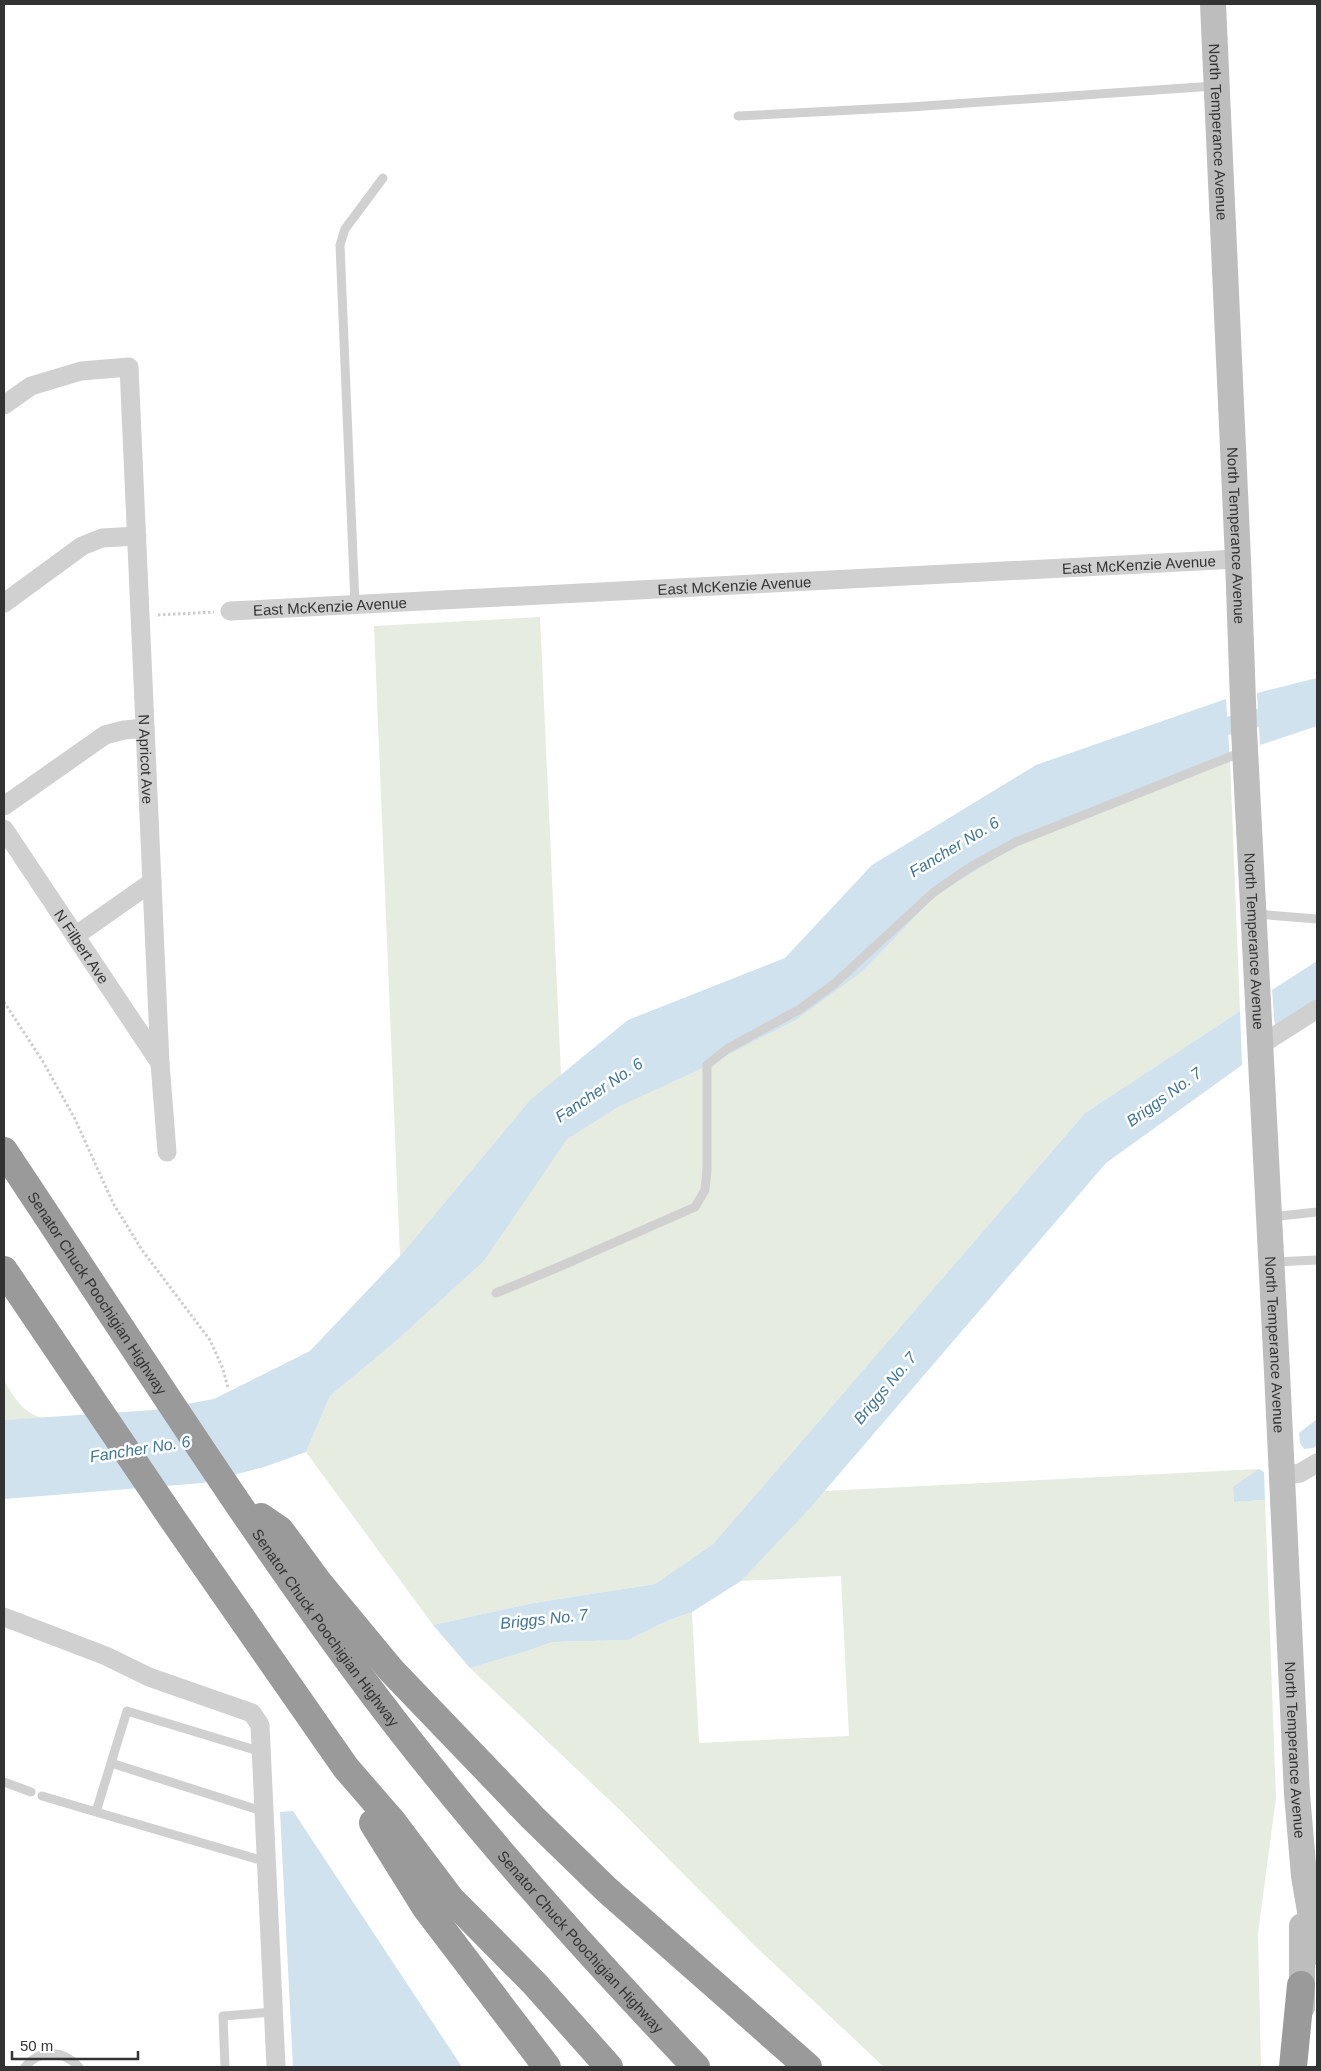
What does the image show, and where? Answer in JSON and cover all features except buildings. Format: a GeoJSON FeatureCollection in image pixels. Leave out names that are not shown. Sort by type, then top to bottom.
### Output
{"type":"FeatureCollection","features":[{"type":"Feature","properties":{"kind":"highway","name":"Senator Chuck Poochigian Highway"},"geometry":{"type":"LineString","coordinates":[[4,1151],[238,1503],[371,1691],[425,1761],[504,1857],[561,1922],[696,2067]]}},
{"type":"Feature","properties":{"kind":"highway"},"geometry":{"type":"LineString","coordinates":[[4,1270],[176,1524],[346,1768],[392,1821],[450,1898],[534,1983],[609,2067]]}},
{"type":"Feature","properties":{"kind":"highway"},"geometry":{"type":"LineString","coordinates":[[238,1503],[280,1530],[319,1583],[392,1670],[533,1818],[607,1890],[808,2067]]}},
{"type":"Feature","properties":{"kind":"highway"},"geometry":{"type":"LineString","coordinates":[[346,1768],[372,1821],[426,1908],[547,2067]]}},
{"type":"Feature","properties":{"kind":"highway"},"geometry":{"type":"LineString","coordinates":[[1293,2067],[1301,1985]]}},
{"type":"Feature","properties":{"kind":"main road","name":"North Temperance Avenue"},"geometry":{"type":"LineString","coordinates":[[1213,4],[1238,559],[1244,740],[1272,1262],[1297,1794],[1304,1876],[1317,1952]]}},
{"type":"Feature","properties":{"kind":"main road","name":"North Temperance Avenue"},"geometry":{"type":"LineString","coordinates":[[1304,1876],[1301,1985],[1306,2067]]}},
{"type":"Feature","properties":{"kind":"street","name":"N Apricot Ave"},"geometry":{"type":"LineString","coordinates":[[4,405],[31,386],[56,378],[81,371],[129,367],[160,1063],[166,1152]]}},
{"type":"Feature","properties":{"kind":"street"},"geometry":{"type":"LineString","coordinates":[[4,603],[82,546],[102,538],[137,536]]}},
{"type":"Feature","properties":{"kind":"street","name":"East McKenzie Avenue"},"geometry":{"type":"LineString","coordinates":[[230,611],[1238,559]]}},
{"type":"Feature","properties":{"kind":"street"},"geometry":{"type":"LineString","coordinates":[[4,806],[105,735],[124,730],[145,728]]}},
{"type":"Feature","properties":{"kind":"street","name":"N Filbert Ave"},"geometry":{"type":"LineString","coordinates":[[4,829],[160,1063]]}},
{"type":"Feature","properties":{"kind":"street"},"geometry":{"type":"LineString","coordinates":[[75,936],[152,882]]}},
{"type":"Feature","properties":{"kind":"street"},"geometry":{"type":"LineString","coordinates":[[1259,1046],[1317,1009]]}},
{"type":"Feature","properties":{"kind":"street"},"geometry":{"type":"LineString","coordinates":[[1282,1476],[1300,1473],[1317,1463]]}},
{"type":"Feature","properties":{"kind":"street"},"geometry":{"type":"LineString","coordinates":[[4,1617],[106,1656],[149,1677],[252,1714],[260,1725],[276,2067]]}},
{"type":"Feature","properties":{"kind":"lane"},"geometry":{"type":"LineString","coordinates":[[738,116],[910,107],[1216,86]]}},
{"type":"Feature","properties":{"kind":"lane"},"geometry":{"type":"LineString","coordinates":[[356,604],[340,245],[345,229],[383,178]]}},
{"type":"Feature","properties":{"kind":"lane"},"geometry":{"type":"LineString","coordinates":[[496,1292],[570,1263],[695,1207],[704,1190],[707,1170],[707,1065],[727,1049],[800,1010],[834,984],[934,892],[972,866],[1016,842],[1244,740]]}},
{"type":"Feature","properties":{"kind":"lane"},"geometry":{"type":"LineString","coordinates":[[1253,914],[1317,919]]}},
{"type":"Feature","properties":{"kind":"lane"},"geometry":{"type":"LineString","coordinates":[[1269,1217],[1317,1212]]}},
{"type":"Feature","properties":{"kind":"lane"},"geometry":{"type":"LineString","coordinates":[[1272,1262],[1317,1260]]}},
{"type":"Feature","properties":{"kind":"lane"},"geometry":{"type":"LineString","coordinates":[[96,1812],[127,1710],[262,1752]]}},
{"type":"Feature","properties":{"kind":"lane"},"geometry":{"type":"LineString","coordinates":[[110,1763],[265,1812]]}},
{"type":"Feature","properties":{"kind":"lane"},"geometry":{"type":"LineString","coordinates":[[4,1782],[31,1792]]}},
{"type":"Feature","properties":{"kind":"lane"},"geometry":{"type":"LineString","coordinates":[[42,1796],[267,1862]]}},
{"type":"Feature","properties":{"kind":"lane"},"geometry":{"type":"LineString","coordinates":[[225,2067],[223,2016],[274,2012]]}},
{"type":"Feature","properties":{"kind":"lane"},"geometry":{"type":"LineString","coordinates":[[26,2067],[40,2055],[51,2053],[62,2054],[79,2067]]}},
{"type":"Feature","properties":{"kind":"path"},"geometry":{"type":"LineString","coordinates":[[158,615],[230,611]]}},
{"type":"Feature","properties":{"kind":"path"},"geometry":{"type":"LineString","coordinates":[[4,1002],[42,1060],[75,1119],[118,1211],[142,1250],[210,1340],[223,1369],[228,1388]]}},
{"type":"Feature","properties":{"kind":"shaded area"},"geometry":{"type":"Polygon","coordinates":[[[540,617],[561,1075],[530,1100],[400,1256],[374,626],[540,617]]]}},
{"type":"Feature","properties":{"kind":"shaded area"},"geometry":{"type":"Polygon","coordinates":[[[1230,761],[1240,1011],[1085,1113],[713,1544],[655,1584],[533,1603],[433,1625],[306,1452],[330,1396],[394,1343],[484,1261],[566,1139],[620,1106],[864,970],[936,895],[1021,843],[1230,761]]]}},
{"type":"Feature","properties":{"kind":"shaded area"},"geometry":{"type":"Polygon","coordinates":[[[4,1381],[24,1408],[42,1418],[4,1420],[4,1381]]]}},
{"type":"Feature","properties":{"kind":"shaded area"},"geometry":{"type":"Polygon","coordinates":[[[1259,1469],[1233,1488],[1234,1502],[1265,1500],[1276,1798],[1258,1933],[1261,2067],[884,2067],[754,1945],[623,1813],[470,1668],[553,1642],[628,1640],[667,1621],[692,1612],[699,1743],[849,1736],[841,1576],[741,1581],[824,1491],[1259,1469]]]}},
{"type":"Feature","properties":{"kind":"water"},"geometry":{"type":"Polygon","coordinates":[[[1317,678],[1317,726],[1260,745],[1257,693],[1317,678]]]}},
{"type":"Feature","properties":{"kind":"water"},"geometry":{"type":"Polygon","coordinates":[[[1226,699],[1230,761],[1021,843],[936,895],[864,970],[797,1019],[696,1071],[620,1106],[567,1139],[484,1261],[394,1343],[330,1396],[306,1452],[264,1467],[203,1483],[4,1499],[4,1420],[154,1410],[214,1399],[310,1351],[400,1256],[530,1100],[628,1020],[785,958],[872,865],[1036,765],[1226,699]]]}},
{"type":"Feature","properties":{"kind":"water"},"geometry":{"type":"Polygon","coordinates":[[[1317,961],[1317,1013],[1276,1040],[1272,990],[1317,961]]]}},
{"type":"Feature","properties":{"kind":"water","name":"Briggs No. 7"},"geometry":{"type":"Polygon","coordinates":[[[1240,1011],[1242,1065],[1106,1163],[810,1508],[741,1581],[692,1612],[667,1621],[628,1640],[553,1642],[470,1668],[433,1625],[533,1603],[655,1584],[713,1544],[1085,1113],[1240,1011]]]}},
{"type":"Feature","properties":{"kind":"water"},"geometry":{"type":"Polygon","coordinates":[[[1317,1419],[1317,1445],[1313,1448],[1304,1449],[1300,1443],[1299,1433],[1317,1419]]]}},
{"type":"Feature","properties":{"kind":"water"},"geometry":{"type":"Polygon","coordinates":[[[1259,1469],[1264,1472],[1265,1500],[1234,1502],[1233,1487],[1259,1469]]]}},
{"type":"Feature","properties":{"kind":"water"},"geometry":{"type":"Polygon","coordinates":[[[293,1811],[462,2067],[293,2067],[280,1812],[293,1811]]]}},
{"type":"Feature","properties":{"kind":"waterway","name":"Fancher No. 6"},"geometry":{"type":"LineString","coordinates":[[1205,735],[1227,726],[1317,703]]}}]}
